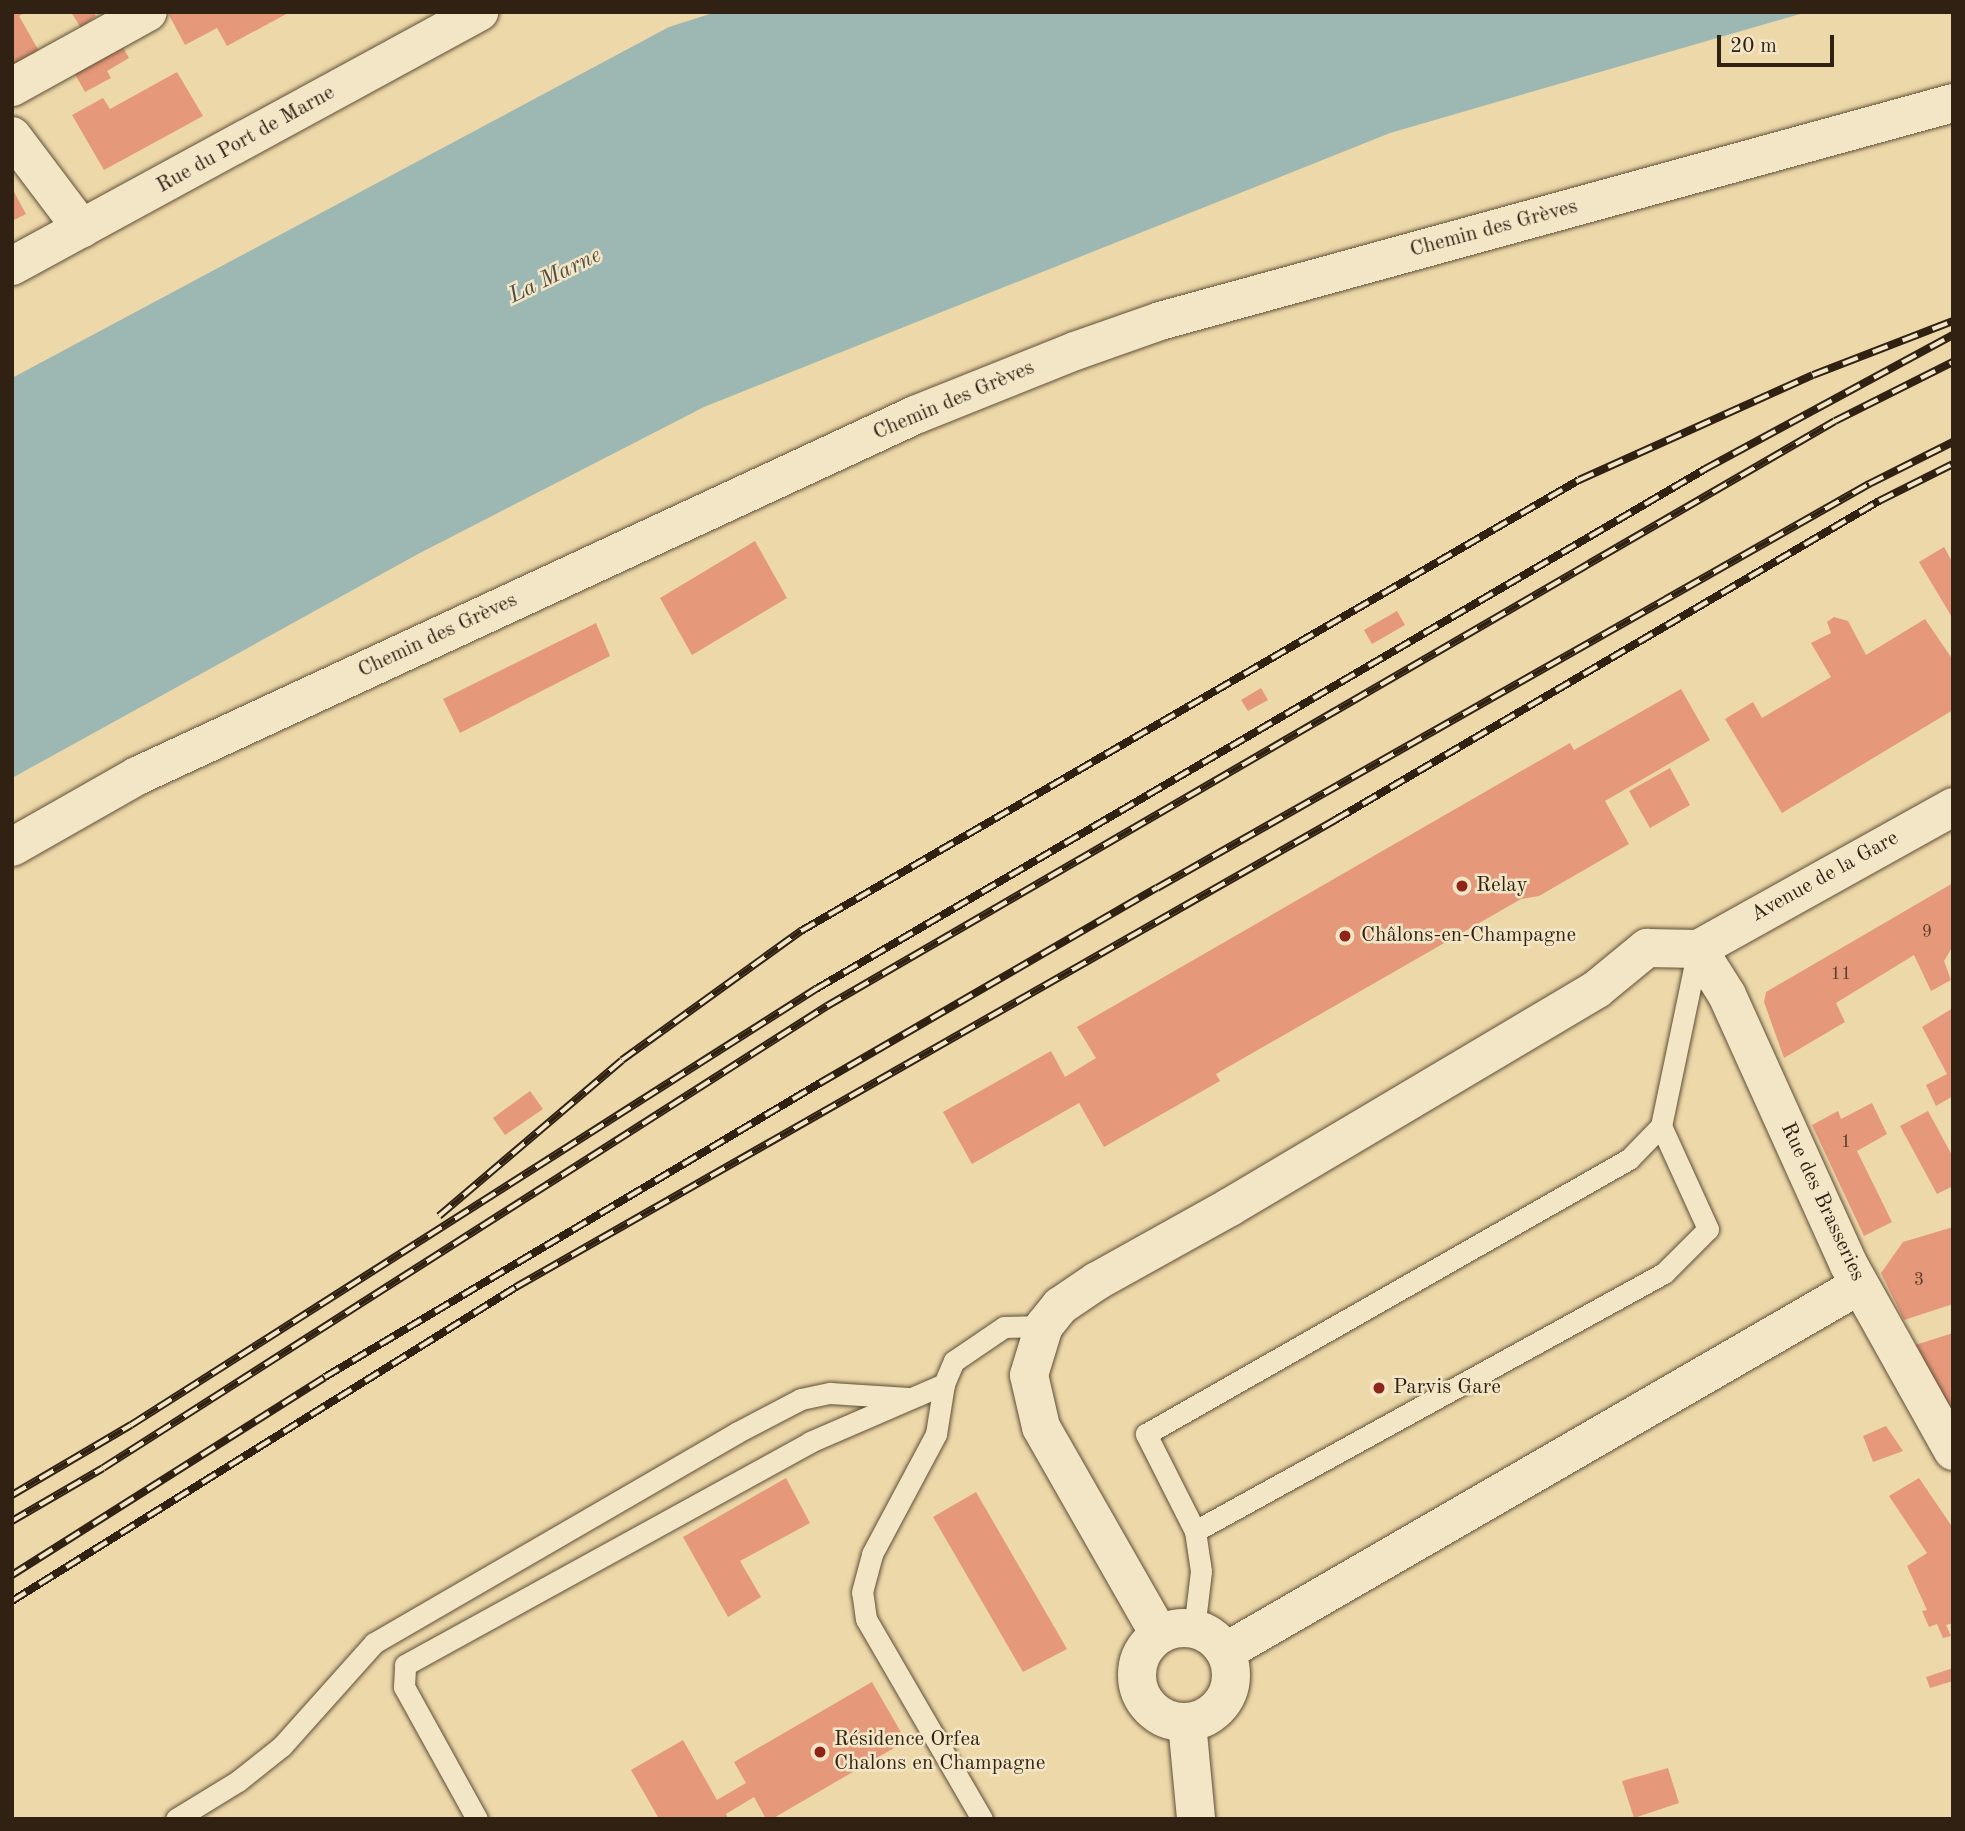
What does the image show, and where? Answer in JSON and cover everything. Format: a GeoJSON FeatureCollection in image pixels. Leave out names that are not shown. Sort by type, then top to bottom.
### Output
{"type":"FeatureCollection","features":[{"type":"Feature","properties":{"kind":"street"},"geometry":{"type":"LineString","coordinates":[[12,87],[148,12]]}},
{"type":"Feature","properties":{"kind":"street","name":"Rue du Port de Marne"},"geometry":{"type":"LineString","coordinates":[[12,266],[479,12]]}},
{"type":"Feature","properties":{"kind":"street","name":"Chemin des Grèves"},"geometry":{"type":"LineString","coordinates":[[12,847],[136,775],[915,415],[1075,351],[1160,321],[1953,103]]}},
{"type":"Feature","properties":{"kind":"street"},"geometry":{"type":"LineString","coordinates":[[12,136],[82,229]]}},
{"type":"Feature","properties":{"kind":"street","name":"Avenue de la Gare"},"geometry":{"type":"LineString","coordinates":[[1698,949],[1953,807]]}},
{"type":"Feature","properties":{"kind":"street"},"geometry":{"type":"LineString","coordinates":[[1177,1632],[1041,1427],[1030,1396],[1029,1375],[1044,1326],[1060,1306],[1097,1281],[1230,1208],[1597,989],[1647,948],[1698,949]]}},
{"type":"Feature","properties":{"kind":"street","name":"Rue des Brasseries"},"geometry":{"type":"LineString","coordinates":[[1698,949],[1727,995],[1860,1284],[1953,1451]]}},
{"type":"Feature","properties":{"kind":"street"},"geometry":{"type":"LineString","coordinates":[[1225,1652],[1860,1284]]}},
{"type":"Feature","properties":{"kind":"street"},"geometry":{"type":"LineString","coordinates":[[1177,1632],[1210,1636],[1225,1652],[1232,1675],[1226,1698],[1209,1716],[1187,1723],[1166,1720],[1149,1709],[1139,1691],[1137,1670],[1143,1649],[1177,1632]]}},
{"type":"Feature","properties":{"kind":"street"},"geometry":{"type":"LineString","coordinates":[[1187,1723],[1196,1819]]}},
{"type":"Feature","properties":{"kind":"lane"},"geometry":{"type":"LineString","coordinates":[[1177,1632],[1202,1571],[1195,1531],[1146,1434],[1629,1159],[1661,1126],[1698,949]]}},
{"type":"Feature","properties":{"kind":"lane"},"geometry":{"type":"LineString","coordinates":[[1195,1531],[1664,1273],[1708,1229],[1661,1126]]}},
{"type":"Feature","properties":{"kind":"lane"},"geometry":{"type":"LineString","coordinates":[[982,1819],[866,1619],[862,1592],[872,1554],[936,1434],[944,1384],[954,1361],[1004,1327],[1044,1326]]}},
{"type":"Feature","properties":{"kind":"lane"},"geometry":{"type":"LineString","coordinates":[[477,1819],[404,1687],[405,1665],[810,1442],[944,1384]]}},
{"type":"Feature","properties":{"kind":"lane"},"geometry":{"type":"LineString","coordinates":[[176,1819],[238,1781],[282,1746],[374,1643],[736,1433],[801,1399],[830,1393],[908,1398]]}},
{"type":"Feature","properties":{"kind":"water","name":"La Marne"},"geometry":{"type":"Polygon","coordinates":[[[716,12],[1807,12],[1390,133],[704,407],[418,554],[12,778],[12,378],[669,27],[716,12]]]}},
{"type":"Feature","properties":{"kind":"building"},"geometry":{"type":"Polygon","coordinates":[[[12,12],[26,12],[19,16],[40,53],[12,69],[12,12]]]}},
{"type":"Feature","properties":{"kind":"building"},"geometry":{"type":"Polygon","coordinates":[[[71,12],[93,12],[96,16],[81,28],[71,12]]]}},
{"type":"Feature","properties":{"kind":"building"},"geometry":{"type":"Polygon","coordinates":[[[174,12],[290,12],[227,46],[217,28],[185,45],[169,15],[174,12]]]}},
{"type":"Feature","properties":{"kind":"building"},"geometry":{"type":"Polygon","coordinates":[[[120,42],[129,58],[107,71],[111,78],[85,92],[72,69],[120,42]]]}},
{"type":"Feature","properties":{"kind":"building"},"geometry":{"type":"Polygon","coordinates":[[[177,72],[203,116],[104,170],[72,115],[103,98],[110,109],[177,72]]]}},
{"type":"Feature","properties":{"kind":"building"},"geometry":{"type":"Polygon","coordinates":[[[14,192],[26,214],[12,221],[12,193],[14,192]]]}},
{"type":"Feature","properties":{"kind":"building"},"geometry":{"type":"Polygon","coordinates":[[[755,541],[787,598],[692,655],[660,598],[755,541]]]}},
{"type":"Feature","properties":{"kind":"building"},"geometry":{"type":"Polygon","coordinates":[[[1944,547],[1953,563],[1953,619],[1919,562],[1944,547]]]}},
{"type":"Feature","properties":{"kind":"building"},"geometry":{"type":"Polygon","coordinates":[[[1397,611],[1405,625],[1372,644],[1364,630],[1397,611]]]}},
{"type":"Feature","properties":{"kind":"building"},"geometry":{"type":"Polygon","coordinates":[[[1834,617],[1848,621],[1866,655],[1925,619],[1953,660],[1953,710],[1782,813],[1725,719],[1753,702],[1762,718],[1831,677],[1811,643],[1831,633],[1827,622],[1834,617]]]}},
{"type":"Feature","properties":{"kind":"building"},"geometry":{"type":"Polygon","coordinates":[[[596,623],[610,656],[460,733],[443,699],[596,623]]]}},
{"type":"Feature","properties":{"kind":"building"},"geometry":{"type":"Polygon","coordinates":[[[1261,688],[1268,700],[1248,711],[1241,700],[1261,688]]]}},
{"type":"Feature","properties":{"kind":"building"},"geometry":{"type":"Polygon","coordinates":[[[1681,689],[1710,740],[1605,801],[1629,844],[1539,896],[1521,899],[1216,1074],[1220,1081],[1104,1147],[1079,1103],[972,1164],[943,1112],[1051,1051],[1065,1077],[1096,1058],[1077,1027],[1570,743],[1574,750],[1681,689]]]}},
{"type":"Feature","properties":{"kind":"building"},"geometry":{"type":"Polygon","coordinates":[[[1670,768],[1690,805],[1650,828],[1629,791],[1670,768]]]}},
{"type":"Feature","properties":{"kind":"building"},"geometry":{"type":"Polygon","coordinates":[[[1953,883],[1953,946],[1944,961],[1951,980],[1931,991],[1914,955],[1836,1003],[1845,1022],[1784,1058],[1764,1002],[1766,992],[1953,883]]]}},
{"type":"Feature","properties":{"kind":"building"},"geometry":{"type":"Polygon","coordinates":[[[1953,1008],[1953,1096],[1936,1106],[1926,1085],[1947,1074],[1922,1027],[1953,1008]]]}},
{"type":"Feature","properties":{"kind":"building"},"geometry":{"type":"Polygon","coordinates":[[[530,1091],[543,1109],[505,1135],[493,1118],[530,1091]]]}},
{"type":"Feature","properties":{"kind":"building"},"geometry":{"type":"Polygon","coordinates":[[[1872,1103],[1887,1134],[1857,1151],[1892,1222],[1864,1236],[1812,1125],[1838,1111],[1841,1119],[1872,1103]]]}},
{"type":"Feature","properties":{"kind":"building"},"geometry":{"type":"Polygon","coordinates":[[[1928,1111],[1953,1157],[1953,1186],[1937,1194],[1900,1126],[1928,1111]]]}},
{"type":"Feature","properties":{"kind":"building"},"geometry":{"type":"Polygon","coordinates":[[[1953,1227],[1953,1304],[1904,1320],[1881,1273],[1903,1242],[1953,1227]]]}},
{"type":"Feature","properties":{"kind":"building"},"geometry":{"type":"Polygon","coordinates":[[[1953,1333],[1953,1413],[1915,1345],[1953,1333]]]}},
{"type":"Feature","properties":{"kind":"building"},"geometry":{"type":"Polygon","coordinates":[[[1886,1426],[1903,1451],[1873,1462],[1863,1436],[1886,1426]]]}},
{"type":"Feature","properties":{"kind":"building"},"geometry":{"type":"Polygon","coordinates":[[[786,1478],[810,1523],[740,1561],[761,1597],[728,1617],[683,1537],[786,1478]]]}},
{"type":"Feature","properties":{"kind":"building"},"geometry":{"type":"Polygon","coordinates":[[[1919,1478],[1953,1528],[1953,1623],[1946,1625],[1951,1636],[1943,1638],[1937,1624],[1929,1627],[1922,1611],[1927,1610],[1907,1566],[1927,1553],[1889,1496],[1919,1478]]]}},
{"type":"Feature","properties":{"kind":"building"},"geometry":{"type":"Polygon","coordinates":[[[976,1492],[1067,1649],[1023,1672],[933,1517],[976,1492]]]}},
{"type":"Feature","properties":{"kind":"building"},"geometry":{"type":"Polygon","coordinates":[[[1953,1668],[1953,1681],[1930,1688],[1926,1677],[1953,1668]]]}},
{"type":"Feature","properties":{"kind":"building","name":"Résidence Orfea Chalons en Champagne"},"geometry":{"type":"Polygon","coordinates":[[[872,1682],[906,1741],[772,1819],[766,1819],[754,1797],[726,1814],[728,1819],[659,1819],[631,1770],[683,1740],[717,1800],[746,1783],[734,1762],[872,1682]]]}},
{"type":"Feature","properties":{"kind":"building"},"geometry":{"type":"Polygon","coordinates":[[[1668,1768],[1679,1803],[1634,1818],[1622,1781],[1668,1768]]]}},
{"type":"Feature","properties":{"kind":"railway"},"geometry":{"type":"LineString","coordinates":[[439,1216],[622,1060],[801,931],[1579,480],[1813,375],[1953,321]]}},
{"type":"Feature","properties":{"kind":"railway"},"geometry":{"type":"LineString","coordinates":[[12,1495],[131,1425],[816,989],[1705,469],[1953,335]]}},
{"type":"Feature","properties":{"kind":"railway"},"geometry":{"type":"LineString","coordinates":[[12,1521],[103,1468],[827,1006],[1835,421],[1953,362]]}},
{"type":"Feature","properties":{"kind":"railway"},"geometry":{"type":"LineString","coordinates":[[12,1575],[325,1377],[820,1083],[1157,888],[1869,484],[1953,442]]}},
{"type":"Feature","properties":{"kind":"railway"},"geometry":{"type":"LineString","coordinates":[[12,1601],[516,1287],[1335,820],[1879,501],[1953,464]]}},
{"type":"Feature","properties":{"kind":"place","name":"Relay"},"geometry":{"type":"Point","coordinates":[1462,886]}},
{"type":"Feature","properties":{"kind":"place","name":"Châlons-en-Champagne"},"geometry":{"type":"Point","coordinates":[1345,936]}},
{"type":"Feature","properties":{"kind":"place","name":"Parvis Gare"},"geometry":{"type":"Point","coordinates":[1379,1388]}},
{"type":"Feature","properties":{"kind":"place","name":"Résidence Orfea Chalons en Champagne"},"geometry":{"type":"Point","coordinates":[820,1752]}}]}
